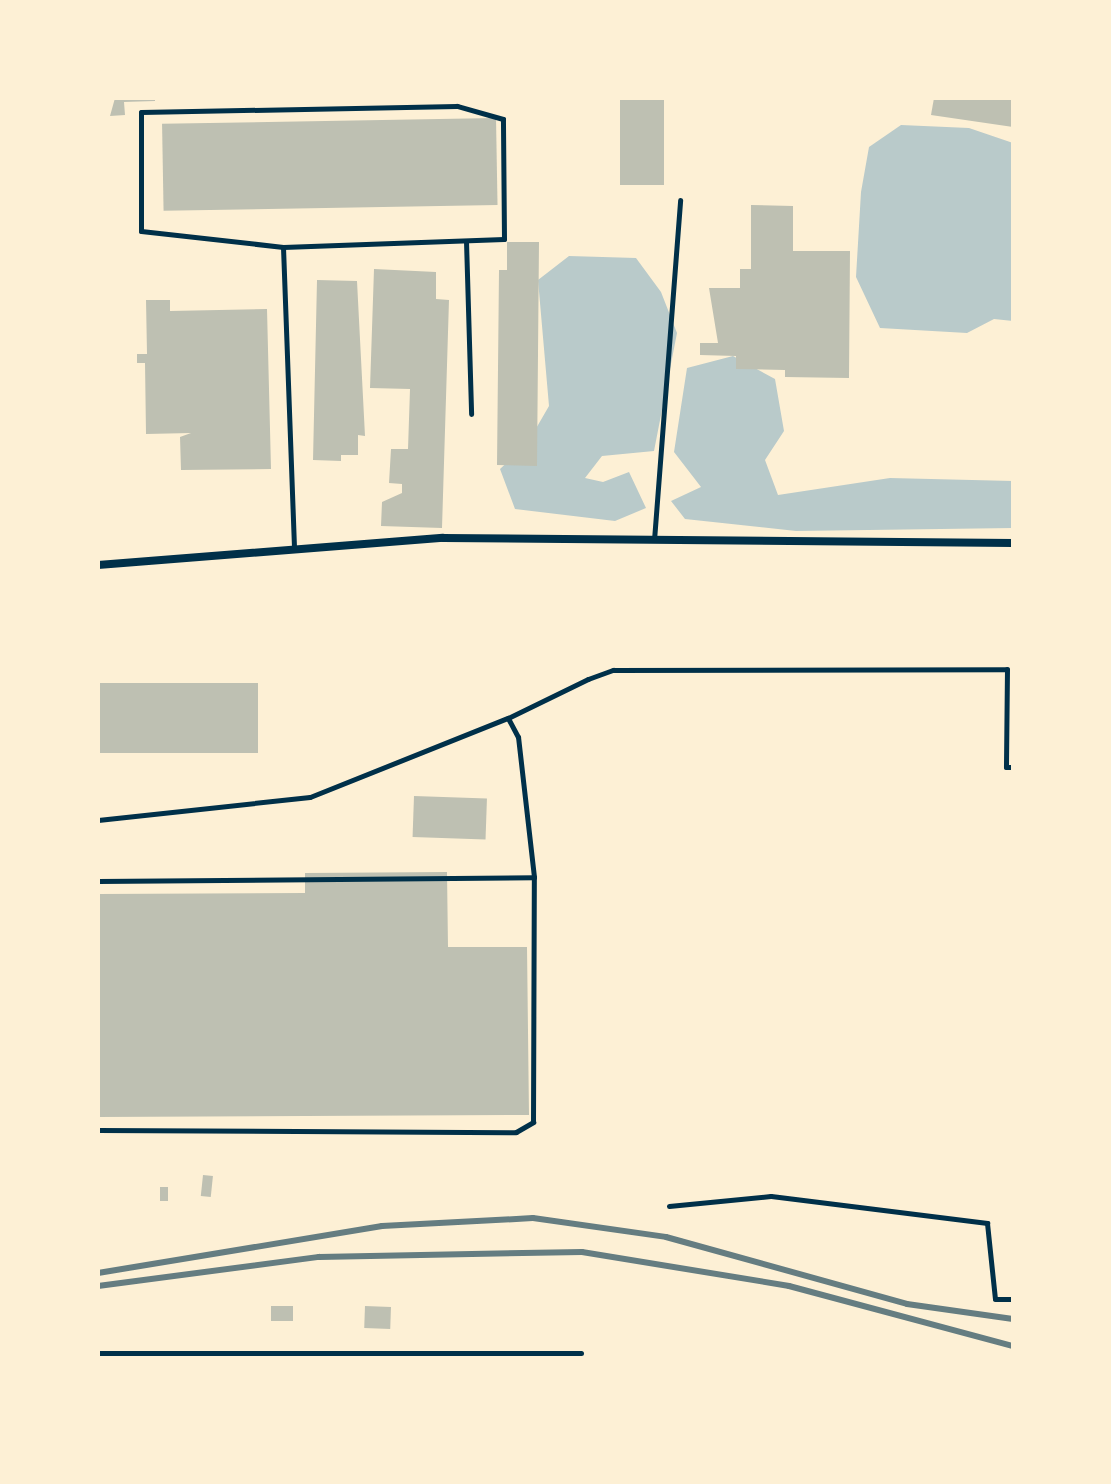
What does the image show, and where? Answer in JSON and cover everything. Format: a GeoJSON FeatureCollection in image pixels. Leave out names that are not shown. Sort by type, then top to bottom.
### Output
{"type":"FeatureCollection","features":[{"type":"Feature","properties":{"kind":"street"},"geometry":{"type":"LineString","coordinates":[[98,565],[443,538],[1013,543]]}},
{"type":"Feature","properties":{"kind":"lane"},"geometry":{"type":"LineString","coordinates":[[451,98],[457,106]]}},
{"type":"Feature","properties":{"kind":"lane"},"geometry":{"type":"LineString","coordinates":[[457,106],[503,119],[504,239],[283,247],[141,231],[141,112],[457,106]]}},
{"type":"Feature","properties":{"kind":"lane"},"geometry":{"type":"LineString","coordinates":[[654,540],[680,200]]}},
{"type":"Feature","properties":{"kind":"lane"},"geometry":{"type":"LineString","coordinates":[[466,241],[471,414]]}},
{"type":"Feature","properties":{"kind":"lane"},"geometry":{"type":"LineString","coordinates":[[283,247],[294,550]]}},
{"type":"Feature","properties":{"kind":"lane"},"geometry":{"type":"LineString","coordinates":[[98,820],[310,797],[508,718],[613,670],[1007,669],[1006,767],[1013,767]]}},
{"type":"Feature","properties":{"kind":"lane"},"geometry":{"type":"LineString","coordinates":[[98,1130],[516,1132],[533,1122],[534,877],[518,737],[508,718]]}},
{"type":"Feature","properties":{"kind":"lane"},"geometry":{"type":"LineString","coordinates":[[98,881],[534,877]]}},
{"type":"Feature","properties":{"kind":"lane"},"geometry":{"type":"LineString","coordinates":[[669,1206],[771,1196],[987,1223],[995,1299],[1013,1299]]}},
{"type":"Feature","properties":{"kind":"lane"},"geometry":{"type":"LineString","coordinates":[[98,1353],[581,1353]]}},
{"type":"Feature","properties":{"kind":"shaded area"},"geometry":{"type":"Polygon","coordinates":[[[901,125],[969,128],[1013,143],[1013,321],[994,319],[967,333],[880,328],[856,277],[861,192],[869,147],[901,125]]]}},
{"type":"Feature","properties":{"kind":"shaded area"},"geometry":{"type":"Polygon","coordinates":[[[569,256],[636,258],[661,292],[677,333],[654,451],[602,456],[585,478],[603,482],[629,472],[646,508],[615,521],[515,509],[500,469],[527,444],[549,406],[538,280],[569,256]]]}},
{"type":"Feature","properties":{"kind":"shaded area"},"geometry":{"type":"Polygon","coordinates":[[[733,356],[775,379],[784,431],[765,460],[778,495],[890,478],[1013,481],[1013,528],[796,531],[685,519],[671,501],[701,487],[674,452],[687,368],[733,356]]]}},
{"type":"Feature","properties":{"kind":"building"},"geometry":{"type":"Polygon","coordinates":[[[115,98],[155,98],[155,101],[124,102],[125,115],[110,116],[115,98]]]}},
{"type":"Feature","properties":{"kind":"building"},"geometry":{"type":"Polygon","coordinates":[[[620,98],[664,98],[664,185],[620,185],[620,98]]]}},
{"type":"Feature","properties":{"kind":"building"},"geometry":{"type":"Polygon","coordinates":[[[934,98],[1013,98],[1013,127],[931,115],[934,98]]]}},
{"type":"Feature","properties":{"kind":"building"},"geometry":{"type":"Polygon","coordinates":[[[496,118],[498,205],[164,211],[162,124],[496,118]]]}},
{"type":"Feature","properties":{"kind":"building"},"geometry":{"type":"Polygon","coordinates":[[[751,205],[793,206],[793,251],[850,251],[849,378],[785,377],[785,370],[736,369],[736,356],[700,355],[700,343],[718,343],[709,288],[740,288],[740,269],[751,269],[751,205]]]}},
{"type":"Feature","properties":{"kind":"building"},"geometry":{"type":"Polygon","coordinates":[[[507,242],[539,242],[537,466],[497,465],[499,270],[507,270],[507,242]]]}},
{"type":"Feature","properties":{"kind":"building"},"geometry":{"type":"Polygon","coordinates":[[[374,269],[436,272],[436,299],[449,300],[442,528],[381,526],[382,502],[402,493],[402,484],[389,483],[391,449],[408,449],[410,389],[370,388],[374,269]]]}},
{"type":"Feature","properties":{"kind":"building"},"geometry":{"type":"Polygon","coordinates":[[[317,280],[357,281],[365,436],[358,435],[358,455],[341,455],[341,461],[313,460],[317,280]]]}},
{"type":"Feature","properties":{"kind":"building"},"geometry":{"type":"Polygon","coordinates":[[[146,300],[170,300],[170,311],[267,309],[271,469],[181,470],[180,437],[191,433],[146,434],[145,363],[137,363],[137,354],[147,354],[146,300]]]}},
{"type":"Feature","properties":{"kind":"building"},"geometry":{"type":"Polygon","coordinates":[[[98,683],[258,683],[258,753],[98,753],[98,683]]]}},
{"type":"Feature","properties":{"kind":"building"},"geometry":{"type":"Polygon","coordinates":[[[414,796],[487,799],[486,840],[413,837],[414,796]]]}},
{"type":"Feature","properties":{"kind":"building"},"geometry":{"type":"Polygon","coordinates":[[[447,872],[448,947],[527,947],[529,1115],[98,1117],[98,894],[305,893],[305,873],[447,872]]]}},
{"type":"Feature","properties":{"kind":"building"},"geometry":{"type":"Polygon","coordinates":[[[203,1175],[213,1176],[211,1197],[201,1196],[203,1175]]]}},
{"type":"Feature","properties":{"kind":"building"},"geometry":{"type":"Polygon","coordinates":[[[160,1187],[168,1187],[168,1201],[160,1201],[160,1187]]]}},
{"type":"Feature","properties":{"kind":"building"},"geometry":{"type":"Polygon","coordinates":[[[271,1306],[293,1306],[293,1321],[271,1321],[271,1306]]]}},
{"type":"Feature","properties":{"kind":"building"},"geometry":{"type":"Polygon","coordinates":[[[365,1306],[391,1307],[390,1329],[364,1328],[365,1306]]]}},
{"type":"Feature","properties":{"kind":"railway"},"geometry":{"type":"LineString","coordinates":[[98,1273],[382,1226],[533,1218],[666,1237],[907,1304],[1013,1319]]}},
{"type":"Feature","properties":{"kind":"railway"},"geometry":{"type":"LineString","coordinates":[[98,1286],[319,1257],[582,1252],[789,1286],[1013,1346]]}}]}
